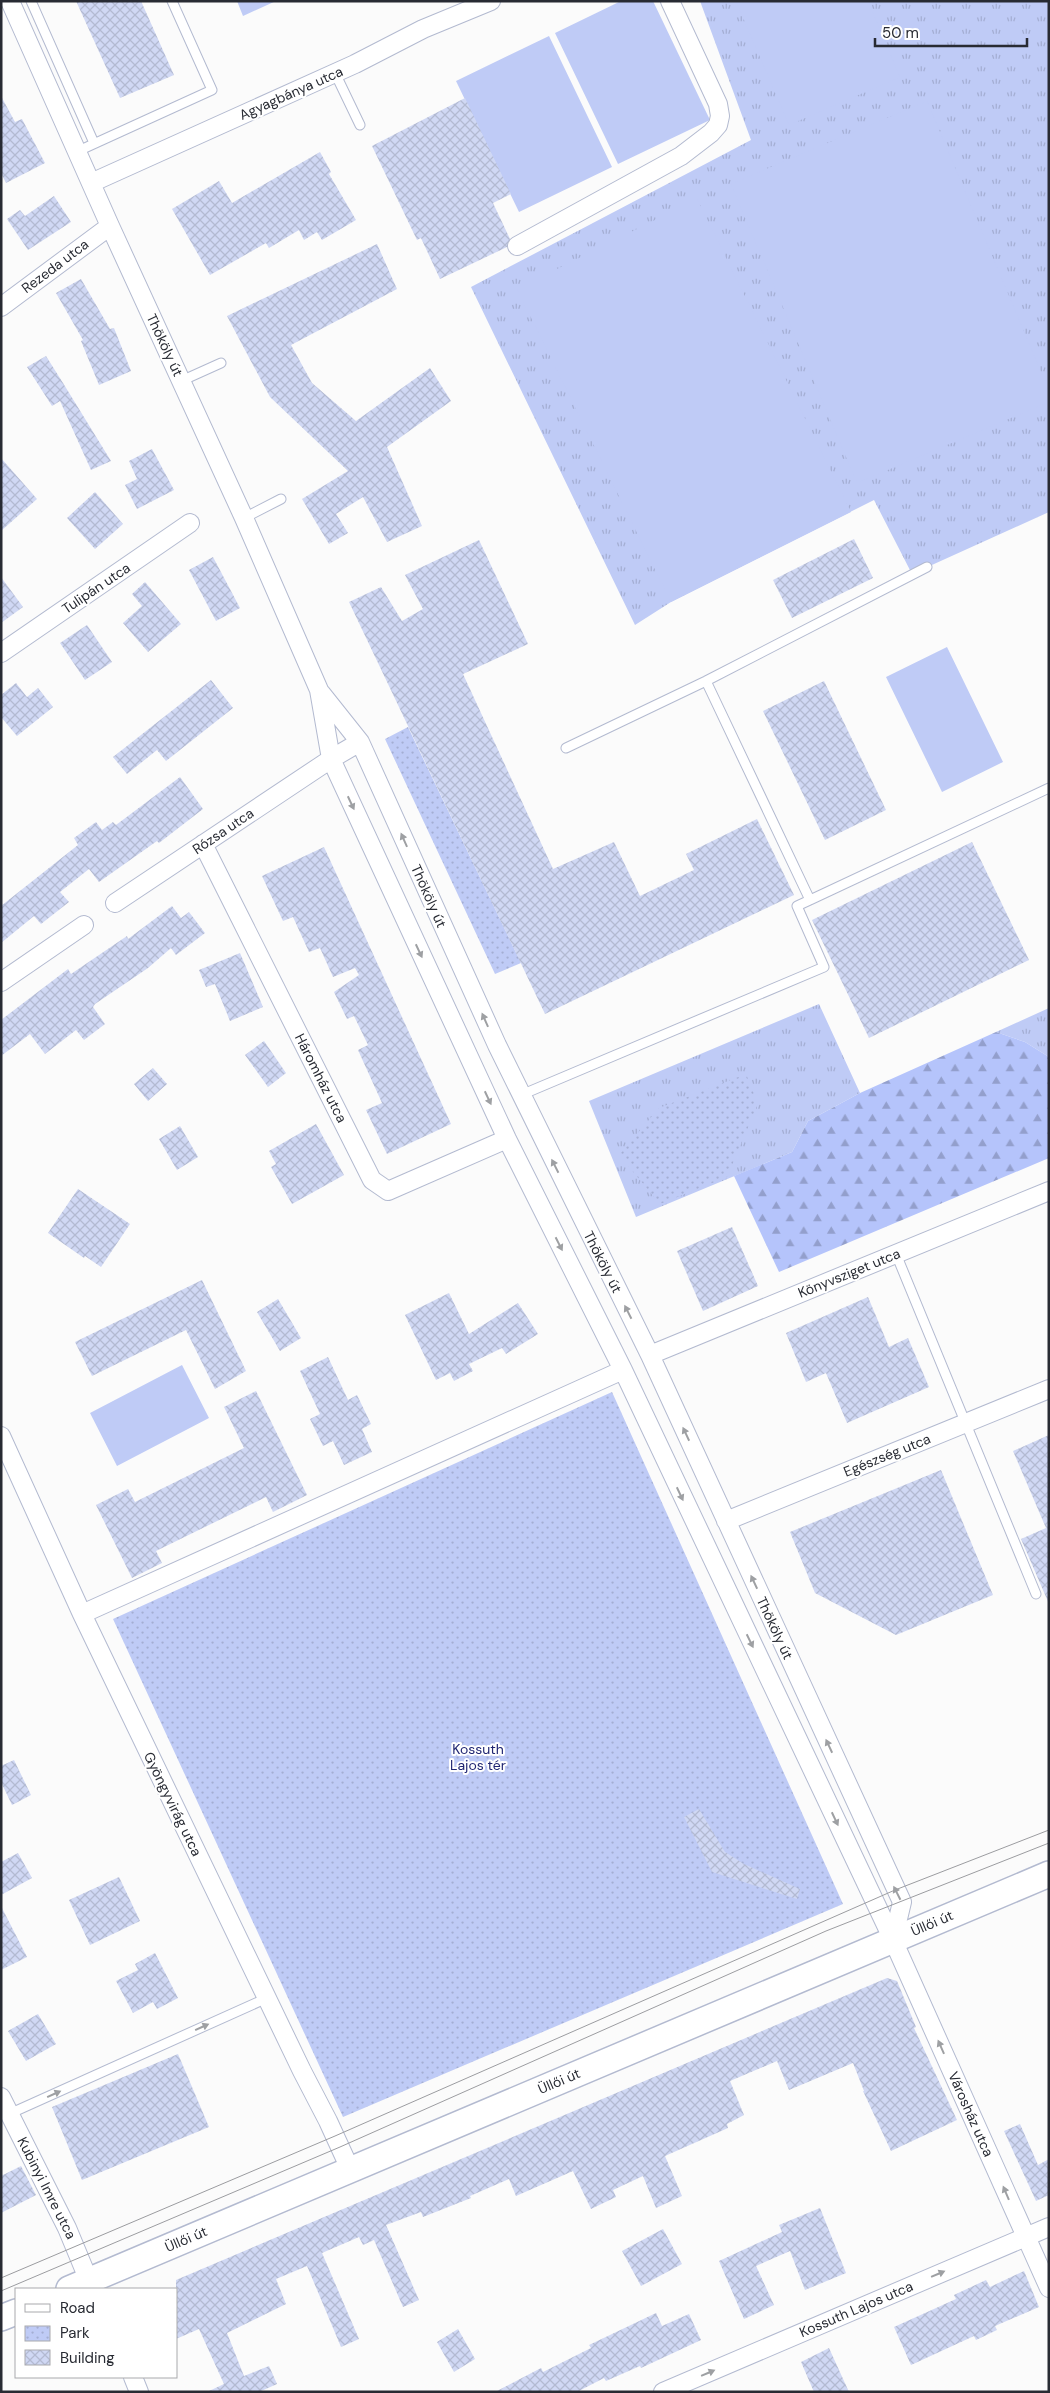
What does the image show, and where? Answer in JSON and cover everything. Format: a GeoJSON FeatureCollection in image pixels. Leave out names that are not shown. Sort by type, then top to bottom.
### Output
{"type":"FeatureCollection","features":[{"type":"Feature","properties":{"kind":"main road","name":"Üllői út"},"geometry":{"type":"LineString","coordinates":[[85,2285],[350,2169],[1049,1874]]}},
{"type":"Feature","properties":{"kind":"main road"},"geometry":{"type":"LineString","coordinates":[[1,2318],[15,2312]]}},
{"type":"Feature","properties":{"kind":"street","name":"Thököly út"},"geometry":{"type":"LineString","coordinates":[[10,1],[90,183],[244,518],[319,690],[331,759],[507,1139],[622,1370],[893,1940]]}},
{"type":"Feature","properties":{"kind":"street","name":"Agyagbánya utca"},"geometry":{"type":"LineString","coordinates":[[90,183],[335,73],[423,29],[490,1]]}},
{"type":"Feature","properties":{"kind":"street"},"geometry":{"type":"LineString","coordinates":[[517,246],[681,156],[711,133],[718,125],[720,116],[718,104],[670,1]]}},
{"type":"Feature","properties":{"kind":"street","name":"Rezeda utca"},"geometry":{"type":"LineString","coordinates":[[1,307],[110,226]]}},
{"type":"Feature","properties":{"kind":"street","name":"Tulipán utca"},"geometry":{"type":"LineString","coordinates":[[1,653],[190,523]]}},
{"type":"Feature","properties":{"kind":"street","name":"Thököly út"},"geometry":{"type":"LineString","coordinates":[[319,690],[360,742],[521,1095],[650,1355],[902,1902],[893,1940]]}},
{"type":"Feature","properties":{"kind":"street"},"geometry":{"type":"LineString","coordinates":[[331,759],[360,742]]}},
{"type":"Feature","properties":{"kind":"street","name":"Rózsa utca"},"geometry":{"type":"LineString","coordinates":[[115,903],[331,759]]}},
{"type":"Feature","properties":{"kind":"street","name":"Háromház utca"},"geometry":{"type":"LineString","coordinates":[[203,844],[372,1180],[388,1191],[507,1139]]}},
{"type":"Feature","properties":{"kind":"street"},"geometry":{"type":"LineString","coordinates":[[1,982],[84,924]]}},
{"type":"Feature","properties":{"kind":"street","name":"Könyvsziget utca"},"geometry":{"type":"LineString","coordinates":[[650,1355],[1049,1191]]}},
{"type":"Feature","properties":{"kind":"street"},"geometry":{"type":"LineString","coordinates":[[82,1614],[622,1370]]}},
{"type":"Feature","properties":{"kind":"street","name":"Egészség utca"},"geometry":{"type":"LineString","coordinates":[[726,1521],[1049,1389]]}},
{"type":"Feature","properties":{"kind":"street","name":"Gyöngyvirág utca"},"geometry":{"type":"LineString","coordinates":[[1,1436],[82,1614],[350,2169]]}},
{"type":"Feature","properties":{"kind":"street"},"geometry":{"type":"LineString","coordinates":[[822,1792],[846,1781]]}},
{"type":"Feature","properties":{"kind":"street","name":"Városház utca"},"geometry":{"type":"LineString","coordinates":[[893,1940],[1049,2288]]}},
{"type":"Feature","properties":{"kind":"street","name":"Kubinyi Imre utca"},"geometry":{"type":"LineString","coordinates":[[1,2097],[67,2228],[85,2285]]}},
{"type":"Feature","properties":{"kind":"street","name":"Kossuth Lajos utca"},"geometry":{"type":"LineString","coordinates":[[663,2392],[1049,2227]]}},
{"type":"Feature","properties":{"kind":"street"},"geometry":{"type":"LineString","coordinates":[[133,2378],[139,2392]]}},
{"type":"Feature","properties":{"kind":"lane"},"geometry":{"type":"LineString","coordinates":[[31,1],[94,143]]}},
{"type":"Feature","properties":{"kind":"lane"},"geometry":{"type":"LineString","coordinates":[[76,152],[212,90],[172,1]]}},
{"type":"Feature","properties":{"kind":"lane"},"geometry":{"type":"LineString","coordinates":[[335,73],[360,125]]}},
{"type":"Feature","properties":{"kind":"lane"},"geometry":{"type":"LineString","coordinates":[[182,381],[221,363]]}},
{"type":"Feature","properties":{"kind":"lane"},"geometry":{"type":"LineString","coordinates":[[244,518],[281,499]]}},
{"type":"Feature","properties":{"kind":"lane"},"geometry":{"type":"LineString","coordinates":[[566,748],[706,681],[926,567]]}},
{"type":"Feature","properties":{"kind":"lane"},"geometry":{"type":"LineString","coordinates":[[706,681],[810,900]]}},
{"type":"Feature","properties":{"kind":"lane"},"geometry":{"type":"LineString","coordinates":[[521,1095],[824,967],[797,906],[1049,788]]}},
{"type":"Feature","properties":{"kind":"lane"},"geometry":{"type":"LineString","coordinates":[[896,1254],[1036,1594]]}},
{"type":"Feature","properties":{"kind":"lane"},"geometry":{"type":"LineString","coordinates":[[9,2114],[267,1998]]}},
{"type":"Feature","properties":{"kind":"green space"},"geometry":{"type":"Polygon","coordinates":[[[237,1],[276,1],[243,16],[237,1]]]}},
{"type":"Feature","properties":{"kind":"green space"},"geometry":{"type":"Polygon","coordinates":[[[621,1],[653,1],[710,120],[618,164],[555,33],[621,1]]]}},
{"type":"Feature","properties":{"kind":"green space"},"geometry":{"type":"Polygon","coordinates":[[[700,1],[1049,1],[1049,512],[912,574],[874,500],[671,602],[635,625],[471,287],[751,140],[700,1]]]}},
{"type":"Feature","properties":{"kind":"green space"},"geometry":{"type":"Polygon","coordinates":[[[736,1],[868,1],[900,77],[789,125],[736,1]]]}},
{"type":"Feature","properties":{"kind":"green space"},"geometry":{"type":"Polygon","coordinates":[[[549,36],[612,167],[519,212],[456,81],[549,36]]]}},
{"type":"Feature","properties":{"kind":"green space"},"geometry":{"type":"Polygon","coordinates":[[[927,101],[1049,391],[1049,402],[857,483],[731,184],[927,101]]]}},
{"type":"Feature","properties":{"kind":"green space"},"geometry":{"type":"Polygon","coordinates":[[[697,199],[851,512],[671,602],[517,289],[697,199]]]}},
{"type":"Feature","properties":{"kind":"green space"},"geometry":{"type":"Polygon","coordinates":[[[947,647],[1003,762],[942,792],[886,677],[947,647]]]}},
{"type":"Feature","properties":{"kind":"green space"},"geometry":{"type":"Polygon","coordinates":[[[408,727],[521,963],[495,974],[385,739],[408,727]]]}},
{"type":"Feature","properties":{"kind":"green space"},"geometry":{"type":"Polygon","coordinates":[[[819,1004],[860,1093],[808,1121],[792,1152],[636,1217],[589,1101],[819,1004]]]}},
{"type":"Feature","properties":{"kind":"green space"},"geometry":{"type":"Polygon","coordinates":[[[1049,1008],[1049,1057],[1025,1042],[996,1032],[1049,1008]]]}},
{"type":"Feature","properties":{"kind":"green space"},"geometry":{"type":"Polygon","coordinates":[[[996,1032],[1025,1042],[1049,1057],[1049,1158],[779,1272],[734,1176],[792,1152],[808,1121],[860,1093],[996,1032]]]}},
{"type":"Feature","properties":{"kind":"green space"},"geometry":{"type":"Polygon","coordinates":[[[746,1074],[758,1104],[727,1177],[660,1204],[619,1155],[659,1108],[746,1074]]]}},
{"type":"Feature","properties":{"kind":"green space"},"geometry":{"type":"Polygon","coordinates":[[[182,1365],[209,1418],[117,1466],[90,1413],[182,1365]]]}},
{"type":"Feature","properties":{"kind":"green space","name":"Kossuth Lajos tér"},"geometry":{"type":"Polygon","coordinates":[[[612,1392],[843,1904],[343,2117],[113,1619],[612,1392]]]}},
{"type":"Feature","properties":{"kind":"building"},"geometry":{"type":"Polygon","coordinates":[[[76,1],[141,1],[174,75],[120,98],[76,1]]]}},
{"type":"Feature","properties":{"kind":"building"},"geometry":{"type":"Polygon","coordinates":[[[1,96],[15,122],[22,119],[45,163],[6,183],[1,173],[1,96]]]}},
{"type":"Feature","properties":{"kind":"building"},"geometry":{"type":"Polygon","coordinates":[[[465,98],[511,194],[493,203],[510,239],[507,247],[440,279],[421,238],[417,240],[372,146],[465,98]]]}},
{"type":"Feature","properties":{"kind":"building"},"geometry":{"type":"Polygon","coordinates":[[[320,152],[331,172],[329,174],[356,220],[322,240],[317,232],[304,240],[299,230],[269,248],[266,243],[210,275],[172,209],[219,181],[232,203],[320,152]]]}},
{"type":"Feature","properties":{"kind":"building"},"geometry":{"type":"Polygon","coordinates":[[[54,196],[71,222],[28,250],[7,219],[20,210],[25,216],[54,196]]]}},
{"type":"Feature","properties":{"kind":"building"},"geometry":{"type":"Polygon","coordinates":[[[377,244],[397,289],[291,345],[312,383],[356,421],[430,368],[451,401],[387,447],[422,526],[387,542],[363,497],[336,514],[348,533],[329,544],[302,499],[348,471],[270,397],[227,316],[377,244]]]}},
{"type":"Feature","properties":{"kind":"building"},"geometry":{"type":"Polygon","coordinates":[[[81,279],[110,329],[114,328],[131,371],[99,385],[81,341],[83,340],[56,293],[81,279]]]}},
{"type":"Feature","properties":{"kind":"building"},"geometry":{"type":"Polygon","coordinates":[[[46,356],[111,461],[91,470],[60,401],[52,406],[27,367],[46,356]]]}},
{"type":"Feature","properties":{"kind":"building"},"geometry":{"type":"Polygon","coordinates":[[[152,449],[174,490],[137,509],[125,485],[137,479],[129,461],[152,449]]]}},
{"type":"Feature","properties":{"kind":"building"},"geometry":{"type":"Polygon","coordinates":[[[1,458],[37,499],[1,531],[1,458]]]}},
{"type":"Feature","properties":{"kind":"building"},"geometry":{"type":"Polygon","coordinates":[[[95,492],[123,524],[95,549],[67,518],[95,492]]]}},
{"type":"Feature","properties":{"kind":"building"},"geometry":{"type":"Polygon","coordinates":[[[854,539],[873,578],[792,618],[773,580],[854,539]]]}},
{"type":"Feature","properties":{"kind":"building"},"geometry":{"type":"Polygon","coordinates":[[[479,540],[528,644],[463,674],[553,869],[614,842],[640,896],[694,870],[686,854],[757,819],[794,895],[545,1014],[349,602],[381,587],[402,621],[423,609],[405,575],[479,540]]]}},
{"type":"Feature","properties":{"kind":"building"},"geometry":{"type":"Polygon","coordinates":[[[213,557],[240,608],[216,621],[189,570],[213,557]]]}},
{"type":"Feature","properties":{"kind":"building"},"geometry":{"type":"Polygon","coordinates":[[[1,577],[23,607],[1,623],[1,577]]]}},
{"type":"Feature","properties":{"kind":"building"},"geometry":{"type":"Polygon","coordinates":[[[145,582],[181,624],[148,652],[123,623],[142,606],[132,594],[145,582]]]}},
{"type":"Feature","properties":{"kind":"building"},"geometry":{"type":"Polygon","coordinates":[[[87,625],[112,662],[85,680],[60,643],[87,625]]]}},
{"type":"Feature","properties":{"kind":"building"},"geometry":{"type":"Polygon","coordinates":[[[211,680],[233,708],[166,761],[157,750],[127,774],[113,757],[211,680]]]}},
{"type":"Feature","properties":{"kind":"building"},"geometry":{"type":"Polygon","coordinates":[[[824,681],[886,810],[825,840],[763,711],[824,681]]]}},
{"type":"Feature","properties":{"kind":"building"},"geometry":{"type":"Polygon","coordinates":[[[16,683],[27,697],[38,688],[53,707],[17,736],[1,717],[1,695],[16,683]]]}},
{"type":"Feature","properties":{"kind":"building"},"geometry":{"type":"Polygon","coordinates":[[[180,777],[203,809],[159,843],[157,841],[99,882],[89,869],[60,892],[69,902],[41,924],[34,916],[1,943],[1,906],[78,845],[74,838],[96,822],[102,830],[113,822],[116,825],[180,777]]]}},
{"type":"Feature","properties":{"kind":"building"},"geometry":{"type":"Polygon","coordinates":[[[972,842],[1029,960],[869,1038],[812,920],[972,842]]]}},
{"type":"Feature","properties":{"kind":"building"},"geometry":{"type":"Polygon","coordinates":[[[324,847],[451,1124],[387,1154],[366,1110],[382,1103],[358,1050],[368,1045],[354,1016],[347,1019],[334,992],[359,975],[355,968],[333,977],[320,948],[309,952],[293,917],[283,921],[262,876],[324,847]]]}},
{"type":"Feature","properties":{"kind":"building"},"geometry":{"type":"Polygon","coordinates":[[[172,906],[181,918],[189,912],[205,933],[176,955],[171,948],[148,968],[95,1004],[93,1007],[105,1024],[84,1040],[76,1030],[45,1054],[30,1034],[1,1056],[1,1020],[68,969],[71,974],[127,936],[128,939],[172,906]]]}},
{"type":"Feature","properties":{"kind":"building"},"geometry":{"type":"Polygon","coordinates":[[[240,953],[263,1007],[230,1021],[215,984],[206,987],[199,970],[240,953]]]}},
{"type":"Feature","properties":{"kind":"building"},"geometry":{"type":"Polygon","coordinates":[[[264,1041],[286,1073],[268,1087],[245,1055],[264,1041]]]}},
{"type":"Feature","properties":{"kind":"building"},"geometry":{"type":"Polygon","coordinates":[[[153,1068],[167,1084],[148,1101],[134,1084],[153,1068]]]}},
{"type":"Feature","properties":{"kind":"building"},"geometry":{"type":"Polygon","coordinates":[[[316,1124],[344,1175],[292,1204],[271,1167],[276,1164],[269,1151],[316,1124]]]}},
{"type":"Feature","properties":{"kind":"building"},"geometry":{"type":"Polygon","coordinates":[[[180,1126],[198,1157],[177,1170],[159,1139],[180,1126]]]}},
{"type":"Feature","properties":{"kind":"building"},"geometry":{"type":"Polygon","coordinates":[[[78,1189],[130,1224],[101,1267],[85,1256],[84,1258],[48,1233],[78,1189]]]}},
{"type":"Feature","properties":{"kind":"building"},"geometry":{"type":"Polygon","coordinates":[[[732,1227],[758,1286],[703,1311],[677,1251],[732,1227]]]}},
{"type":"Feature","properties":{"kind":"building"},"geometry":{"type":"Polygon","coordinates":[[[202,1280],[246,1371],[215,1389],[186,1330],[92,1376],[75,1342],[202,1280]]]}},
{"type":"Feature","properties":{"kind":"building"},"geometry":{"type":"Polygon","coordinates":[[[449,1293],[469,1334],[518,1303],[538,1334],[506,1354],[502,1348],[469,1364],[473,1371],[454,1381],[450,1373],[436,1380],[405,1315],[449,1293]]]}},
{"type":"Feature","properties":{"kind":"building"},"geometry":{"type":"Polygon","coordinates":[[[868,1297],[889,1347],[908,1338],[929,1387],[847,1423],[826,1373],[806,1382],[786,1333],[868,1297]]]}},
{"type":"Feature","properties":{"kind":"building"},"geometry":{"type":"Polygon","coordinates":[[[278,1299],[301,1338],[280,1351],[257,1312],[278,1299]]]}},
{"type":"Feature","properties":{"kind":"building"},"geometry":{"type":"Polygon","coordinates":[[[328,1357],[348,1400],[357,1395],[371,1424],[362,1429],[372,1452],[344,1465],[333,1441],[323,1446],[310,1419],[320,1414],[300,1371],[328,1357]]]}},
{"type":"Feature","properties":{"kind":"building"},"geometry":{"type":"Polygon","coordinates":[[[256,1391],[307,1495],[273,1512],[266,1497],[156,1551],[162,1563],[132,1578],[96,1505],[128,1489],[135,1502],[244,1448],[224,1407],[256,1391]]]}},
{"type":"Feature","properties":{"kind":"building"},"geometry":{"type":"Polygon","coordinates":[[[1049,1435],[1049,1604],[1021,1539],[1046,1528],[1013,1451],[1049,1435]]]}},
{"type":"Feature","properties":{"kind":"building"},"geometry":{"type":"Polygon","coordinates":[[[941,1470],[993,1595],[896,1635],[815,1593],[790,1532],[941,1470]]]}},
{"type":"Feature","properties":{"kind":"building"},"geometry":{"type":"Polygon","coordinates":[[[14,1760],[31,1795],[12,1805],[1,1782],[1,1766],[14,1760]]]}},
{"type":"Feature","properties":{"kind":"building"},"geometry":{"type":"Polygon","coordinates":[[[699,1809],[725,1852],[744,1864],[800,1889],[797,1899],[712,1872],[684,1817],[699,1809]]]}},
{"type":"Feature","properties":{"kind":"building"},"geometry":{"type":"Polygon","coordinates":[[[18,1853],[32,1878],[1,1895],[1,1862],[18,1853]]]}},
{"type":"Feature","properties":{"kind":"building"},"geometry":{"type":"Polygon","coordinates":[[[119,1877],[140,1921],[90,1945],[69,1900],[119,1877]]]}},
{"type":"Feature","properties":{"kind":"building"},"geometry":{"type":"Polygon","coordinates":[[[1,1906],[27,1957],[1,1970],[1,1906]]]}},
{"type":"Feature","properties":{"kind":"building"},"geometry":{"type":"Polygon","coordinates":[[[155,1953],[178,1998],[157,2009],[153,2002],[133,2013],[116,1981],[138,1970],[135,1964],[155,1953]]]}},
{"type":"Feature","properties":{"kind":"building"},"geometry":{"type":"Polygon","coordinates":[[[887,1978],[897,1981],[916,2027],[914,2028],[957,2120],[891,2151],[863,2091],[853,2063],[789,2090],[777,2061],[730,2081],[744,2115],[727,2124],[728,2128],[665,2156],[682,2196],[656,2208],[643,2176],[613,2190],[616,2197],[591,2209],[573,2171],[516,2196],[509,2179],[470,2196],[471,2198],[423,2217],[421,2212],[386,2225],[419,2300],[403,2307],[374,2240],[363,2245],[359,2237],[322,2253],[359,2339],[341,2347],[307,2266],[276,2279],[286,2304],[227,2333],[244,2376],[269,2366],[277,2384],[259,2392],[207,2392],[224,2384],[199,2329],[178,2338],[178,2288],[176,2288],[176,2280],[887,1978]]]}},
{"type":"Feature","properties":{"kind":"building"},"geometry":{"type":"Polygon","coordinates":[[[38,2014],[56,2044],[26,2061],[8,2031],[38,2014]]]}},
{"type":"Feature","properties":{"kind":"building"},"geometry":{"type":"Polygon","coordinates":[[[178,2054],[209,2127],[82,2180],[52,2107],[178,2054]]]}},
{"type":"Feature","properties":{"kind":"building"},"geometry":{"type":"Polygon","coordinates":[[[1020,2124],[1038,2165],[1049,2159],[1049,2195],[1036,2201],[1004,2131],[1020,2124]]]}},
{"type":"Feature","properties":{"kind":"building"},"geometry":{"type":"Polygon","coordinates":[[[21,2166],[36,2195],[1,2213],[1,2176],[21,2166]]]}},
{"type":"Feature","properties":{"kind":"building"},"geometry":{"type":"Polygon","coordinates":[[[820,2208],[846,2273],[805,2290],[790,2251],[756,2266],[774,2305],[744,2319],[719,2261],[782,2232],[779,2225],[820,2208]]]}},
{"type":"Feature","properties":{"kind":"building"},"geometry":{"type":"Polygon","coordinates":[[[663,2229],[682,2264],[641,2286],[622,2251],[663,2229]]]}},
{"type":"Feature","properties":{"kind":"building"},"geometry":{"type":"Polygon","coordinates":[[[1024,2271],[1039,2307],[995,2326],[997,2330],[976,2340],[974,2336],[911,2365],[894,2327],[956,2299],[954,2295],[986,2280],[990,2287],[1024,2271]]]}},
{"type":"Feature","properties":{"kind":"building"},"geometry":{"type":"Polygon","coordinates":[[[656,2313],[662,2326],[689,2314],[701,2340],[641,2368],[640,2366],[606,2381],[604,2378],[577,2392],[495,2392],[541,2368],[543,2372],[591,2348],[589,2345],[656,2313]]]}},
{"type":"Feature","properties":{"kind":"building"},"geometry":{"type":"Polygon","coordinates":[[[458,2329],[475,2359],[454,2372],[437,2342],[458,2329]]]}},
{"type":"Feature","properties":{"kind":"building"},"geometry":{"type":"Polygon","coordinates":[[[829,2348],[849,2392],[814,2392],[801,2362],[829,2348]]]}},
{"type":"Feature","properties":{"kind":"tram line"},"geometry":{"type":"LineString","coordinates":[[1,2278],[335,2136],[895,1890],[1049,1830]]}},
{"type":"Feature","properties":{"kind":"tram line"},"geometry":{"type":"LineString","coordinates":[[1,2291],[340,2147],[826,1931],[1049,1843]]}}]}
